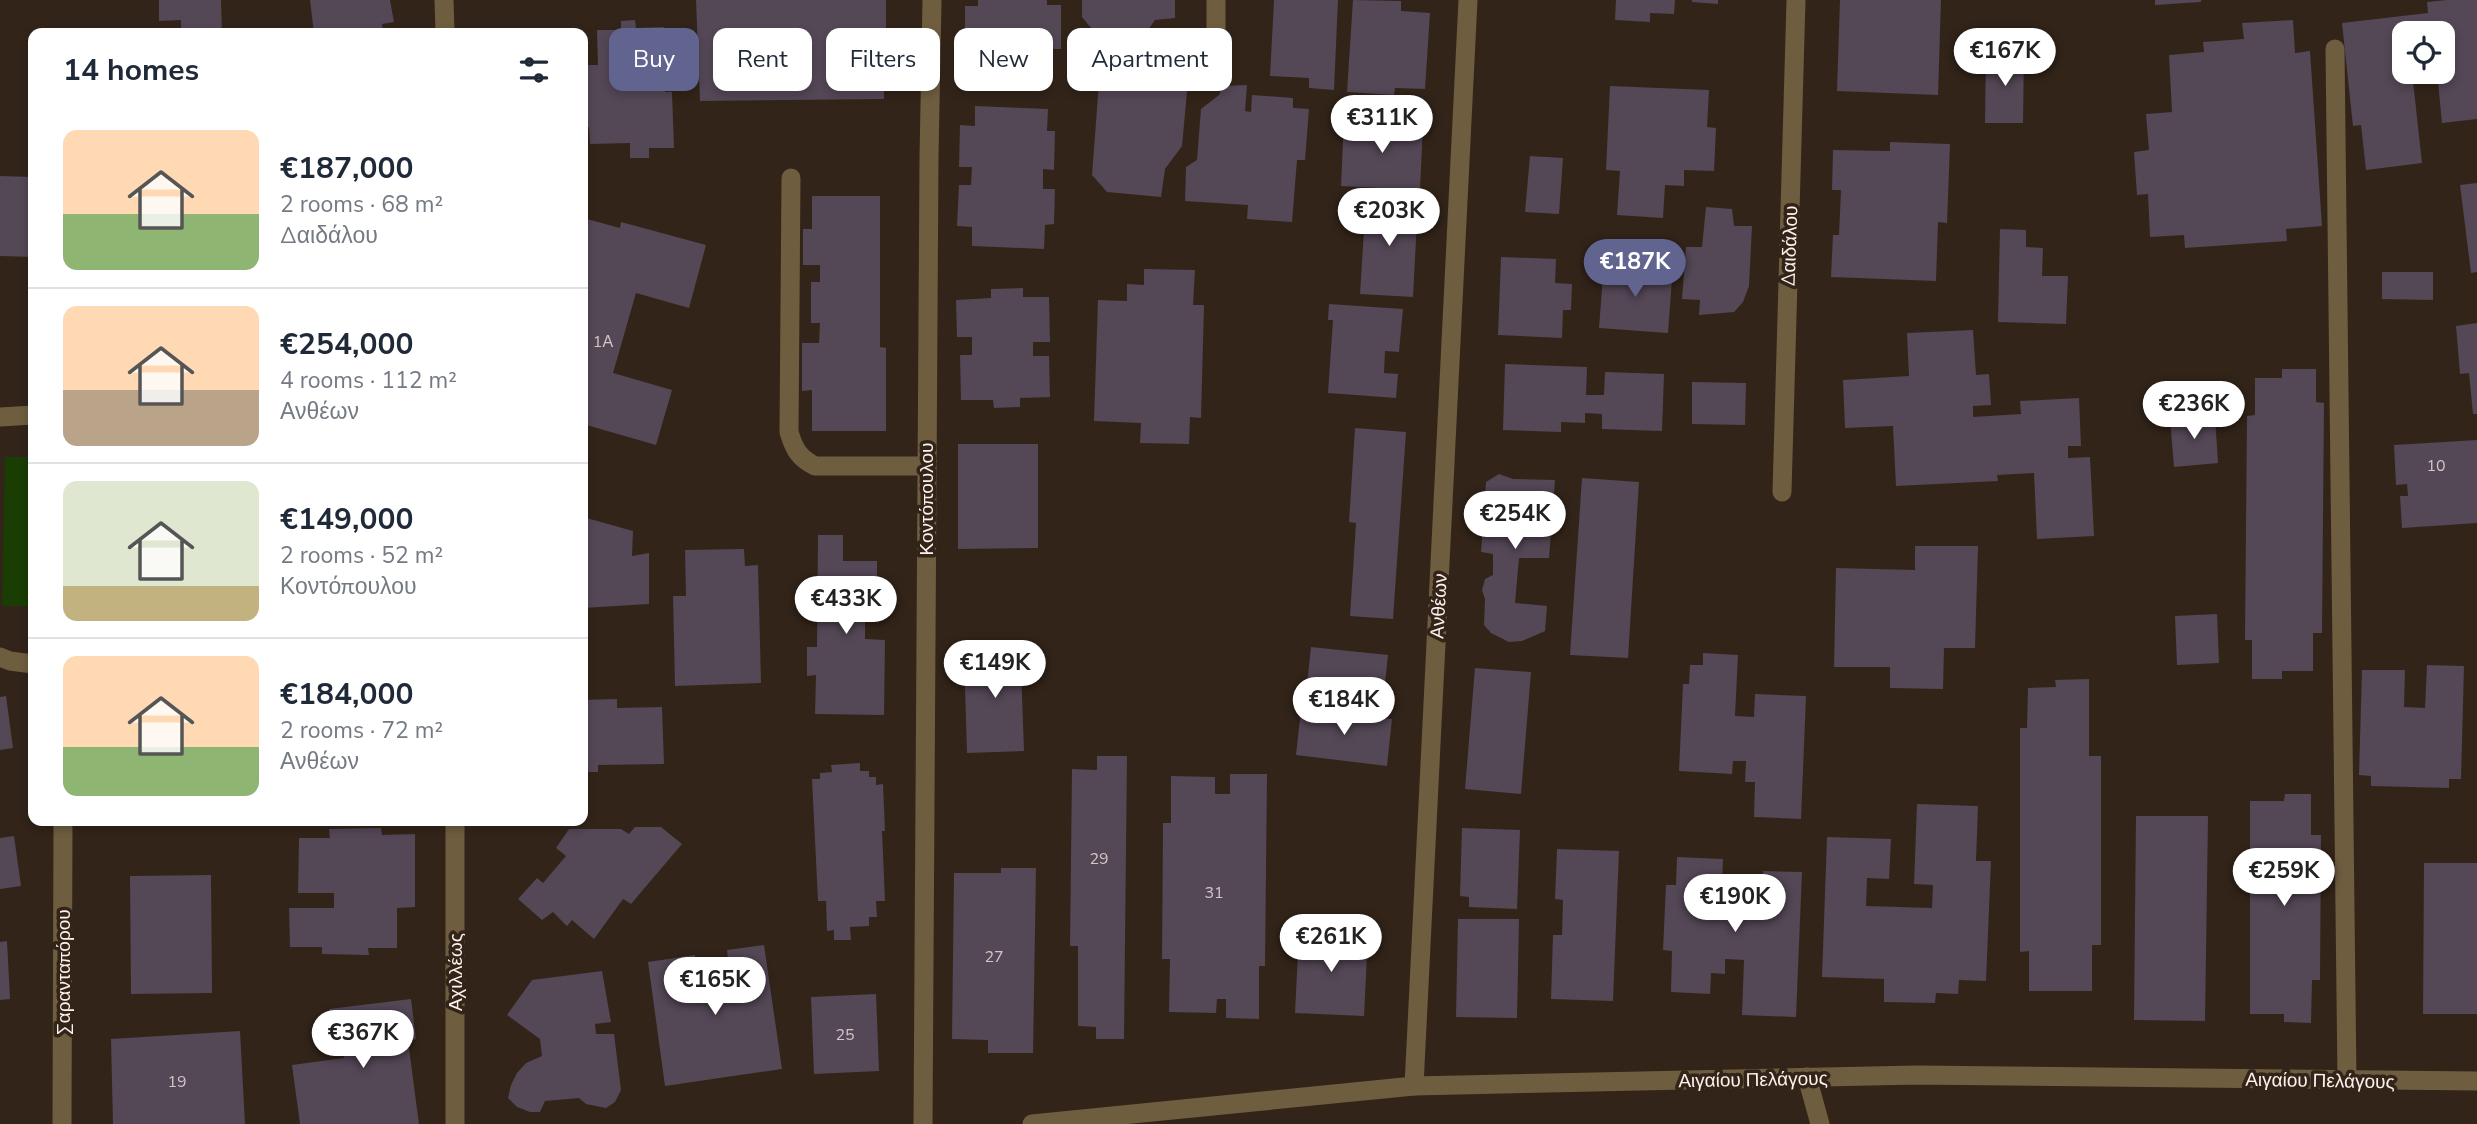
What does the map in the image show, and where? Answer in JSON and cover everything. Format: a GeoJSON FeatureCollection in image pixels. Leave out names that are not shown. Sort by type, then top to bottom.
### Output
{"type":"FeatureCollection","features":[{"type":"Feature","properties":{"kind":"street"},"geometry":{"type":"LineString","coordinates":[[444,0],[445,28]]}},
{"type":"Feature","properties":{"kind":"street","name":"Κοντόπουλου"},"geometry":{"type":"LineString","coordinates":[[923,1124],[926,466],[932,0]]}},
{"type":"Feature","properties":{"kind":"street"},"geometry":{"type":"LineString","coordinates":[[1216,0],[1216,28]]}},
{"type":"Feature","properties":{"kind":"street","name":"Ανθέων"},"geometry":{"type":"LineString","coordinates":[[1414,1087],[1468,0]]}},
{"type":"Feature","properties":{"kind":"street","name":"Δαιδάλου"},"geometry":{"type":"LineString","coordinates":[[1782,492],[1796,0]]}},
{"type":"Feature","properties":{"kind":"street"},"geometry":{"type":"LineString","coordinates":[[2335,49],[2347,1081]]}},
{"type":"Feature","properties":{"kind":"street"},"geometry":{"type":"LineString","coordinates":[[791,178],[789,432],[793,448],[802,460],[815,466],[926,466]]}},
{"type":"Feature","properties":{"kind":"street"},"geometry":{"type":"LineString","coordinates":[[0,417],[28,415]]}},
{"type":"Feature","properties":{"kind":"street"},"geometry":{"type":"LineString","coordinates":[[0,657],[28,663]]}},
{"type":"Feature","properties":{"kind":"street","name":"Σαρανταπόρου"},"geometry":{"type":"LineString","coordinates":[[62,1124],[63,826]]}},
{"type":"Feature","properties":{"kind":"street","name":"Αχιλλέως"},"geometry":{"type":"LineString","coordinates":[[454,826],[455,1124]]}},
{"type":"Feature","properties":{"kind":"street","name":"Αιγαίου Πελάγους"},"geometry":{"type":"LineString","coordinates":[[1032,1124],[1414,1087],[1917,1075],[2477,1081]]}},
{"type":"Feature","properties":{"kind":"street"},"geometry":{"type":"LineString","coordinates":[[1807,1077],[1820,1124]]}},
{"type":"Feature","properties":{"kind":"green space"},"geometry":{"type":"Polygon","coordinates":[[[5,457],[28,457],[28,606],[2,606],[5,457]]]}},
{"type":"Feature","properties":{"kind":"building"},"geometry":{"type":"Polygon","coordinates":[[[159,0],[221,0],[222,28],[181,28],[181,20],[159,21],[159,0]]]}},
{"type":"Feature","properties":{"kind":"building"},"geometry":{"type":"Polygon","coordinates":[[[310,0],[390,0],[394,22],[382,24],[382,28],[313,28],[310,0]]]}},
{"type":"Feature","properties":{"kind":"building"},"geometry":{"type":"Polygon","coordinates":[[[696,0],[886,0],[886,28],[826,28],[826,91],[884,91],[884,99],[700,101],[696,0]]]}},
{"type":"Feature","properties":{"kind":"building"},"geometry":{"type":"Polygon","coordinates":[[[978,0],[1047,0],[1047,5],[1061,5],[1061,49],[1053,49],[1053,28],[965,28],[965,6],[978,6],[978,0]]]}},
{"type":"Feature","properties":{"kind":"building"},"geometry":{"type":"Polygon","coordinates":[[[1082,0],[1175,0],[1175,18],[1155,20],[1149,28],[1091,28],[1082,17],[1082,0]]]}},
{"type":"Feature","properties":{"kind":"building"},"geometry":{"type":"Polygon","coordinates":[[[1274,0],[1338,0],[1334,90],[1309,88],[1309,78],[1270,76],[1274,0]]]}},
{"type":"Feature","properties":{"kind":"building"},"geometry":{"type":"Polygon","coordinates":[[[1353,0],[1401,1],[1401,11],[1430,13],[1425,89],[1395,88],[1394,95],[1347,92],[1353,0]]]}},
{"type":"Feature","properties":{"kind":"building"},"geometry":{"type":"Polygon","coordinates":[[[1616,0],[1675,0],[1674,14],[1650,13],[1650,22],[1615,20],[1616,0]]]}},
{"type":"Feature","properties":{"kind":"building"},"geometry":{"type":"Polygon","coordinates":[[[1718,0],[1718,4],[1692,2],[1718,0]]]}},
{"type":"Feature","properties":{"kind":"building"},"geometry":{"type":"Polygon","coordinates":[[[1840,0],[1941,0],[1938,95],[1837,91],[1840,0]]]}},
{"type":"Feature","properties":{"kind":"building"},"geometry":{"type":"Polygon","coordinates":[[[2155,0],[2201,0],[2201,2],[2155,5],[2155,0]]]}},
{"type":"Feature","properties":{"kind":"building"},"geometry":{"type":"Polygon","coordinates":[[[2477,0],[2477,119],[2442,123],[2438,84],[2455,84],[2455,21],[2392,21],[2392,84],[2413,84],[2422,163],[2366,170],[2361,125],[2353,126],[2342,23],[2428,13],[2427,2],[2477,0]]]}},
{"type":"Feature","properties":{"kind":"building"},"geometry":{"type":"Polygon","coordinates":[[[635,20],[636,28],[621,28],[621,21],[635,20]]]}},
{"type":"Feature","properties":{"kind":"building"},"geometry":{"type":"Polygon","coordinates":[[[2293,20],[2295,53],[2310,51],[2322,226],[2286,229],[2287,241],[2185,248],[2184,235],[2150,237],[2148,194],[2137,195],[2134,152],[2149,150],[2146,114],[2172,112],[2169,55],[2204,52],[2203,42],[2244,39],[2242,23],[2293,20]]]}},
{"type":"Feature","properties":{"kind":"building"},"geometry":{"type":"Polygon","coordinates":[[[597,30],[609,30],[609,91],[672,92],[674,148],[649,148],[649,158],[630,158],[630,143],[590,144],[588,65],[598,65],[597,30]]]}},
{"type":"Feature","properties":{"kind":"building"},"geometry":{"type":"Polygon","coordinates":[[[1986,52],[2024,52],[2023,123],[1985,123],[1986,52]]]}},
{"type":"Feature","properties":{"kind":"building"},"geometry":{"type":"Polygon","coordinates":[[[1247,85],[1245,111],[1251,112],[1252,95],[1293,98],[1293,108],[1309,109],[1305,160],[1297,160],[1292,222],[1247,219],[1248,205],[1185,201],[1186,167],[1197,160],[1201,109],[1221,91],[1232,91],[1232,86],[1247,85]]]}},
{"type":"Feature","properties":{"kind":"building"},"geometry":{"type":"Polygon","coordinates":[[[1610,86],[1709,90],[1707,127],[1716,128],[1714,171],[1684,170],[1684,186],[1665,185],[1663,218],[1617,215],[1620,171],[1606,170],[1610,86]]]}},
{"type":"Feature","properties":{"kind":"building"},"geometry":{"type":"Polygon","coordinates":[[[1098,91],[1187,91],[1182,146],[1165,169],[1161,197],[1107,192],[1092,175],[1098,91]]]}},
{"type":"Feature","properties":{"kind":"building"},"geometry":{"type":"Polygon","coordinates":[[[975,106],[1048,109],[1047,131],[1055,131],[1054,170],[1043,169],[1043,189],[1055,189],[1054,224],[1045,225],[1044,249],[972,246],[972,227],[957,226],[959,185],[971,185],[972,167],[959,167],[960,125],[975,126],[975,106]]]}},
{"type":"Feature","properties":{"kind":"building"},"geometry":{"type":"Polygon","coordinates":[[[1344,119],[1423,124],[1420,190],[1341,186],[1344,119]]]}},
{"type":"Feature","properties":{"kind":"building"},"geometry":{"type":"Polygon","coordinates":[[[1890,142],[1950,144],[1947,223],[1938,222],[1936,281],[1831,277],[1833,235],[1839,235],[1841,190],[1832,190],[1833,150],[1890,151],[1890,142]]]}},
{"type":"Feature","properties":{"kind":"building"},"geometry":{"type":"Polygon","coordinates":[[[1530,156],[1563,158],[1559,214],[1525,212],[1530,156]]]}},
{"type":"Feature","properties":{"kind":"building"},"geometry":{"type":"Polygon","coordinates":[[[0,176],[28,177],[28,257],[0,256],[0,176]]]}},
{"type":"Feature","properties":{"kind":"building"},"geometry":{"type":"Polygon","coordinates":[[[2477,183],[2477,272],[2471,273],[2460,185],[2477,183]]]}},
{"type":"Feature","properties":{"kind":"building"},"geometry":{"type":"Polygon","coordinates":[[[812,196],[880,196],[880,347],[886,348],[886,431],[812,431],[812,390],[802,391],[802,343],[819,343],[820,323],[811,323],[811,282],[820,282],[820,265],[803,265],[803,229],[812,229],[812,196]]]}},
{"type":"Feature","properties":{"kind":"building"},"geometry":{"type":"Polygon","coordinates":[[[1366,199],[1418,201],[1413,297],[1360,294],[1366,199]]]}},
{"type":"Feature","properties":{"kind":"building"},"geometry":{"type":"Polygon","coordinates":[[[1706,207],[1732,209],[1734,226],[1752,226],[1749,286],[1743,302],[1734,312],[1699,315],[1700,300],[1682,299],[1686,247],[1702,247],[1706,207]]]}},
{"type":"Feature","properties":{"kind":"building"},"geometry":{"type":"Polygon","coordinates":[[[588,219],[620,228],[621,222],[706,245],[689,308],[636,293],[613,373],[672,390],[656,445],[588,425],[588,219]]]}},
{"type":"Feature","properties":{"kind":"building"},"geometry":{"type":"Polygon","coordinates":[[[2000,229],[2026,230],[2026,247],[2043,248],[2042,276],[2068,276],[2066,324],[1998,322],[2000,229]]]}},
{"type":"Feature","properties":{"kind":"building"},"geometry":{"type":"Polygon","coordinates":[[[1501,257],[1556,259],[1555,283],[1572,284],[1571,310],[1563,310],[1562,338],[1498,335],[1501,257]]]}},
{"type":"Feature","properties":{"kind":"building"},"geometry":{"type":"Polygon","coordinates":[[[1604,263],[1658,267],[1657,278],[1672,279],[1668,333],[1599,328],[1604,263]]]}},
{"type":"Feature","properties":{"kind":"building"},"geometry":{"type":"Polygon","coordinates":[[[1144,269],[1195,270],[1193,305],[1204,305],[1201,418],[1190,417],[1189,444],[1140,443],[1141,423],[1094,421],[1098,300],[1127,301],[1127,284],[1144,285],[1144,269]]]}},
{"type":"Feature","properties":{"kind":"building"},"geometry":{"type":"Polygon","coordinates":[[[2382,272],[2433,272],[2433,300],[2382,299],[2382,272]]]}},
{"type":"Feature","properties":{"kind":"building"},"geometry":{"type":"Polygon","coordinates":[[[1023,288],[1023,297],[1049,297],[1050,342],[1033,342],[1033,356],[1049,356],[1050,397],[1020,398],[1020,407],[994,408],[993,400],[961,400],[960,355],[972,355],[972,337],[957,337],[956,300],[991,298],[991,289],[1023,288]]]}},
{"type":"Feature","properties":{"kind":"building"},"geometry":{"type":"Polygon","coordinates":[[[1329,304],[1403,309],[1399,352],[1385,351],[1384,373],[1398,374],[1396,398],[1328,393],[1333,320],[1328,320],[1329,304]]]}},
{"type":"Feature","properties":{"kind":"building"},"geometry":{"type":"Polygon","coordinates":[[[2477,323],[2477,414],[2473,414],[2469,373],[2460,374],[2456,326],[2477,323]]]}},
{"type":"Feature","properties":{"kind":"building"},"geometry":{"type":"Polygon","coordinates":[[[1973,330],[1976,375],[1989,374],[1991,405],[1973,406],[1973,417],[2021,414],[2020,401],[2079,398],[2081,446],[2068,446],[2068,458],[2090,457],[2094,536],[2037,539],[2034,473],[1997,475],[1998,481],[1896,486],[1893,426],[1845,428],[1843,380],[1909,376],[1907,333],[1973,330]]]}},
{"type":"Feature","properties":{"kind":"building"},"geometry":{"type":"Polygon","coordinates":[[[1505,364],[1587,367],[1586,395],[1604,395],[1605,372],[1664,374],[1662,431],[1602,429],[1602,414],[1585,413],[1585,423],[1561,422],[1561,432],[1503,430],[1505,364]]]}},
{"type":"Feature","properties":{"kind":"building"},"geometry":{"type":"Polygon","coordinates":[[[2282,369],[2316,369],[2316,402],[2324,403],[2322,633],[2313,633],[2313,671],[2282,671],[2282,679],[2252,679],[2252,640],[2245,640],[2247,416],[2255,415],[2255,378],[2282,378],[2282,369]]]}},
{"type":"Feature","properties":{"kind":"building"},"geometry":{"type":"Polygon","coordinates":[[[1692,382],[1746,383],[1745,425],[1692,424],[1692,382]]]}},
{"type":"Feature","properties":{"kind":"building"},"geometry":{"type":"Polygon","coordinates":[[[2215,416],[2218,463],[2174,467],[2170,419],[2215,416]]]}},
{"type":"Feature","properties":{"kind":"building"},"geometry":{"type":"Polygon","coordinates":[[[1355,428],[1406,432],[1393,619],[1350,616],[1356,523],[1349,522],[1355,428]]]}},
{"type":"Feature","properties":{"kind":"building"},"geometry":{"type":"Polygon","coordinates":[[[2477,440],[2477,523],[2402,528],[2400,496],[2408,496],[2407,484],[2396,485],[2394,445],[2477,440]]]}},
{"type":"Feature","properties":{"kind":"building"},"geometry":{"type":"Polygon","coordinates":[[[958,444],[1038,444],[1038,548],[958,549],[958,444]]]}},
{"type":"Feature","properties":{"kind":"building"},"geometry":{"type":"Polygon","coordinates":[[[1499,474],[1513,479],[1555,480],[1549,558],[1519,558],[1515,603],[1547,606],[1545,631],[1522,641],[1509,642],[1491,633],[1484,625],[1485,599],[1482,590],[1485,579],[1493,575],[1493,554],[1481,552],[1486,482],[1499,474]]]}},
{"type":"Feature","properties":{"kind":"building"},"geometry":{"type":"Polygon","coordinates":[[[1582,478],[1639,482],[1628,658],[1570,655],[1582,478]]]}},
{"type":"Feature","properties":{"kind":"building"},"geometry":{"type":"Polygon","coordinates":[[[588,518],[633,531],[632,556],[649,553],[649,604],[588,608],[588,518]]]}},
{"type":"Feature","properties":{"kind":"building"},"geometry":{"type":"Polygon","coordinates":[[[818,535],[843,535],[843,561],[877,561],[877,615],[865,616],[865,639],[885,640],[884,715],[815,714],[816,675],[807,676],[807,647],[817,647],[818,535]]]}},
{"type":"Feature","properties":{"kind":"building"},"geometry":{"type":"Polygon","coordinates":[[[1915,546],[1978,546],[1975,648],[1944,648],[1943,689],[1890,688],[1890,667],[1834,667],[1836,568],[1915,570],[1915,546]]]}},
{"type":"Feature","properties":{"kind":"building"},"geometry":{"type":"Polygon","coordinates":[[[744,549],[745,566],[758,565],[761,683],[675,686],[673,596],[686,596],[685,550],[744,549]]]}},
{"type":"Feature","properties":{"kind":"building"},"geometry":{"type":"Polygon","coordinates":[[[2217,614],[2219,663],[2177,665],[2175,616],[2217,614]]]}},
{"type":"Feature","properties":{"kind":"building"},"geometry":{"type":"Polygon","coordinates":[[[1020,641],[1024,751],[967,753],[964,655],[993,653],[993,642],[1020,641]]]}},
{"type":"Feature","properties":{"kind":"building"},"geometry":{"type":"Polygon","coordinates":[[[1311,647],[1388,655],[1383,702],[1306,694],[1311,647]]]}},
{"type":"Feature","properties":{"kind":"building"},"geometry":{"type":"Polygon","coordinates":[[[1703,653],[1738,655],[1735,716],[1754,717],[1755,694],[1806,696],[1801,819],[1754,817],[1755,782],[1745,782],[1746,761],[1733,761],[1732,774],[1679,771],[1683,684],[1689,684],[1690,665],[1703,665],[1703,653]]]}},
{"type":"Feature","properties":{"kind":"building"},"geometry":{"type":"Polygon","coordinates":[[[2427,665],[2464,666],[2461,779],[2449,779],[2449,788],[2371,786],[2371,776],[2359,775],[2362,670],[2405,670],[2404,707],[2425,708],[2427,665]]]}},
{"type":"Feature","properties":{"kind":"building"},"geometry":{"type":"Polygon","coordinates":[[[1475,668],[1531,672],[1521,794],[1465,789],[1475,668]]]}},
{"type":"Feature","properties":{"kind":"building"},"geometry":{"type":"Polygon","coordinates":[[[2089,679],[2089,756],[2101,756],[2101,945],[2092,945],[2092,991],[2029,991],[2029,951],[2020,952],[2020,728],[2027,728],[2028,688],[2056,687],[2055,680],[2089,679]]]}},
{"type":"Feature","properties":{"kind":"building"},"geometry":{"type":"Polygon","coordinates":[[[6,696],[13,748],[0,750],[0,697],[6,696]]]}},
{"type":"Feature","properties":{"kind":"building"},"geometry":{"type":"Polygon","coordinates":[[[617,699],[617,708],[662,707],[664,764],[598,765],[598,772],[588,772],[588,700],[617,699]]]}},
{"type":"Feature","properties":{"kind":"building"},"geometry":{"type":"Polygon","coordinates":[[[1301,709],[1392,719],[1387,766],[1296,755],[1301,709]]]}},
{"type":"Feature","properties":{"kind":"building"},"geometry":{"type":"Polygon","coordinates":[[[1097,756],[1127,756],[1124,1039],[1096,1039],[1096,1027],[1078,1026],[1078,946],[1070,946],[1072,769],[1097,770],[1097,756]]]}},
{"type":"Feature","properties":{"kind":"building"},"geometry":{"type":"Polygon","coordinates":[[[860,763],[860,771],[869,771],[869,777],[876,777],[876,785],[883,784],[885,901],[876,901],[877,917],[869,917],[869,926],[850,927],[851,940],[834,940],[834,930],[827,931],[826,901],[818,901],[812,779],[820,779],[820,773],[832,772],[831,765],[860,763]]]}},
{"type":"Feature","properties":{"kind":"building"},"geometry":{"type":"Polygon","coordinates":[[[1230,774],[1267,774],[1265,966],[1259,966],[1259,1019],[1226,1018],[1226,999],[1217,999],[1216,1013],[1169,1012],[1170,959],[1162,959],[1163,823],[1171,823],[1171,776],[1215,777],[1215,794],[1230,794],[1230,774]]]}},
{"type":"Feature","properties":{"kind":"building"},"geometry":{"type":"Polygon","coordinates":[[[2285,794],[2311,794],[2311,835],[2321,835],[2320,980],[2312,980],[2311,1023],[2284,1022],[2284,1014],[2250,1014],[2250,801],[2284,801],[2285,794]]]}},
{"type":"Feature","properties":{"kind":"building"},"geometry":{"type":"Polygon","coordinates":[[[1917,804],[1978,806],[1976,861],[1991,861],[1986,981],[1959,980],[1958,994],[1936,993],[1935,1003],[1884,1002],[1884,979],[1822,977],[1827,837],[1891,839],[1889,879],[1867,878],[1866,906],[1932,908],[1933,885],[1914,884],[1917,804]]]}},
{"type":"Feature","properties":{"kind":"building"},"geometry":{"type":"Polygon","coordinates":[[[2136,816],[2208,816],[2205,1021],[2134,1020],[2136,816]]]}},
{"type":"Feature","properties":{"kind":"building"},"geometry":{"type":"Polygon","coordinates":[[[635,827],[661,827],[682,844],[631,904],[623,899],[594,939],[572,920],[567,926],[553,912],[542,920],[518,899],[537,878],[543,883],[566,856],[556,848],[569,829],[621,829],[629,834],[635,827]]]}},
{"type":"Feature","properties":{"kind":"building"},"geometry":{"type":"Polygon","coordinates":[[[381,828],[382,835],[415,834],[415,907],[397,908],[397,948],[368,948],[369,955],[322,954],[322,947],[290,947],[289,908],[334,908],[334,893],[298,893],[299,838],[330,838],[329,829],[381,828]]]}},
{"type":"Feature","properties":{"kind":"building"},"geometry":{"type":"Polygon","coordinates":[[[1462,828],[1520,830],[1517,909],[1469,907],[1469,897],[1460,896],[1462,828]]]}},
{"type":"Feature","properties":{"kind":"building"},"geometry":{"type":"Polygon","coordinates":[[[14,836],[21,886],[0,889],[0,838],[14,836]]]}},
{"type":"Feature","properties":{"kind":"building"},"geometry":{"type":"Polygon","coordinates":[[[1557,849],[1619,851],[1613,1001],[1551,999],[1553,935],[1562,935],[1563,900],[1555,899],[1557,849]]]}},
{"type":"Feature","properties":{"kind":"building"},"geometry":{"type":"Polygon","coordinates":[[[1677,857],[1723,859],[1722,886],[1763,888],[1763,871],[1802,872],[1796,1017],[1742,1015],[1744,960],[1725,959],[1725,974],[1711,973],[1710,994],[1671,992],[1672,951],[1663,950],[1666,885],[1676,885],[1677,857]]]}},
{"type":"Feature","properties":{"kind":"building"},"geometry":{"type":"Polygon","coordinates":[[[2424,863],[2477,863],[2477,1014],[2423,1014],[2424,863]]]}},
{"type":"Feature","properties":{"kind":"building"},"geometry":{"type":"Polygon","coordinates":[[[1001,868],[1036,868],[1033,1053],[988,1053],[988,1040],[952,1039],[954,873],[1001,873],[1001,868]]]}},
{"type":"Feature","properties":{"kind":"building"},"geometry":{"type":"Polygon","coordinates":[[[211,875],[212,993],[131,994],[130,876],[211,875]]]}},
{"type":"Feature","properties":{"kind":"building"},"geometry":{"type":"Polygon","coordinates":[[[1458,919],[1519,919],[1517,1018],[1456,1017],[1458,919]]]}},
{"type":"Feature","properties":{"kind":"building"},"geometry":{"type":"Polygon","coordinates":[[[1299,932],[1368,935],[1364,1016],[1295,1013],[1299,932]]]}},
{"type":"Feature","properties":{"kind":"building"},"geometry":{"type":"Polygon","coordinates":[[[7,941],[10,999],[0,1000],[0,942],[7,941]]]}},
{"type":"Feature","properties":{"kind":"building"},"geometry":{"type":"Polygon","coordinates":[[[764,945],[782,1069],[665,1086],[648,962],[695,955],[696,963],[728,959],[727,950],[764,945]]]}},
{"type":"Feature","properties":{"kind":"building"},"geometry":{"type":"Polygon","coordinates":[[[602,971],[611,1022],[595,1024],[596,1034],[614,1034],[621,1090],[615,1102],[606,1108],[586,1104],[579,1098],[545,1101],[540,1112],[530,1112],[517,1107],[508,1098],[511,1085],[526,1063],[542,1056],[540,1039],[507,1015],[532,980],[602,971]]]}},
{"type":"Feature","properties":{"kind":"building"},"geometry":{"type":"Polygon","coordinates":[[[876,994],[879,1071],[814,1074],[811,997],[876,994]]]}},
{"type":"Feature","properties":{"kind":"building"},"geometry":{"type":"Polygon","coordinates":[[[411,999],[416,1039],[408,1041],[419,1124],[300,1124],[292,1065],[344,1058],[342,1039],[333,1040],[329,1009],[411,999]]]}},
{"type":"Feature","properties":{"kind":"building"},"geometry":{"type":"Polygon","coordinates":[[[240,1031],[245,1124],[113,1124],[111,1039],[240,1031]]]}}]}
